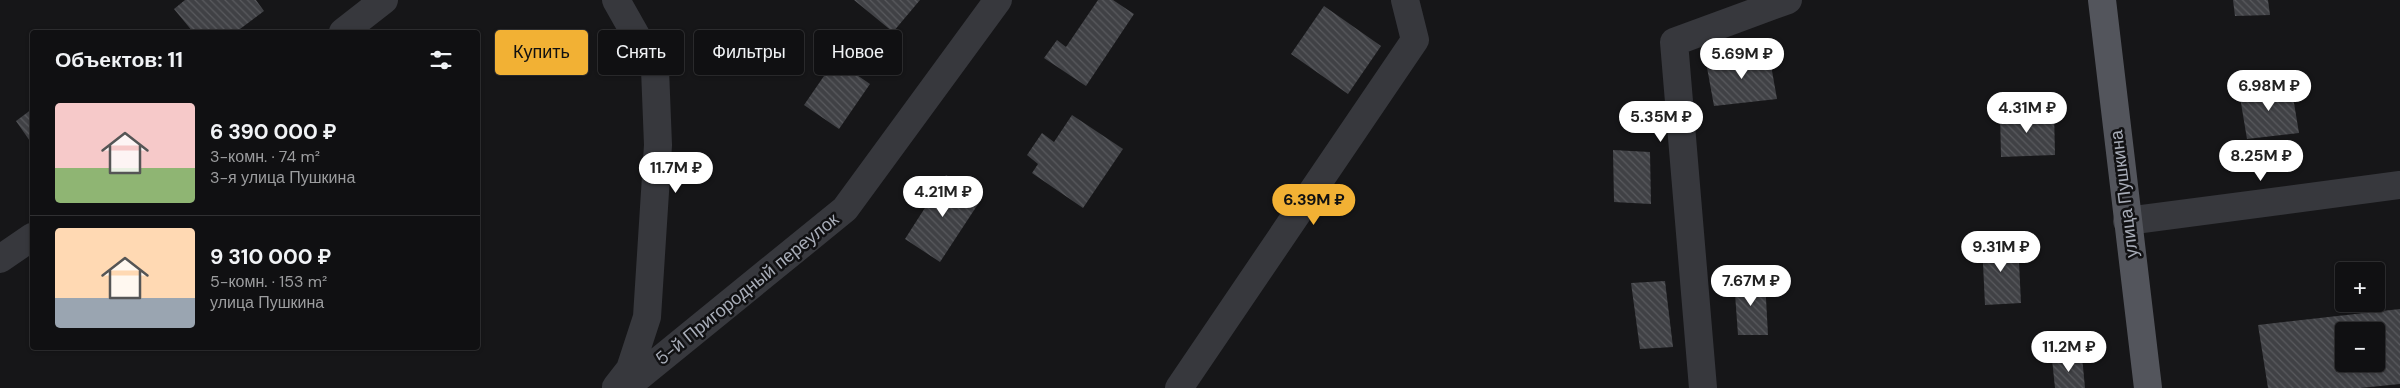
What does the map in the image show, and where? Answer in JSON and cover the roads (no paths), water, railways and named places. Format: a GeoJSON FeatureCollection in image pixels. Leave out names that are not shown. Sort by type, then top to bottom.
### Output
{"type":"FeatureCollection","features":[{"type":"Feature","properties":{"kind":"main road","name":"улица Пушкина"},"geometry":{"type":"LineString","coordinates":[[2102,0],[2148,388]]}},
{"type":"Feature","properties":{"kind":"street"},"geometry":{"type":"LineString","coordinates":[[346,30],[384,0]]}},
{"type":"Feature","properties":{"kind":"street"},"geometry":{"type":"LineString","coordinates":[[615,388],[630,369],[647,317],[658,145],[655,69],[616,0]]}},
{"type":"Feature","properties":{"kind":"street","name":"5-й Пригородный переулок"},"geometry":{"type":"LineString","coordinates":[[624,388],[845,209],[998,0]]}},
{"type":"Feature","properties":{"kind":"street"},"geometry":{"type":"LineString","coordinates":[[1179,388],[1415,40],[1405,0]]}},
{"type":"Feature","properties":{"kind":"street"},"geometry":{"type":"LineString","coordinates":[[1703,388],[1674,42],[1788,0]]}},
{"type":"Feature","properties":{"kind":"street"},"geometry":{"type":"LineString","coordinates":[[2127,221],[2400,185]]}},
{"type":"Feature","properties":{"kind":"street"},"geometry":{"type":"LineString","coordinates":[[0,259],[30,238]]}}]}
